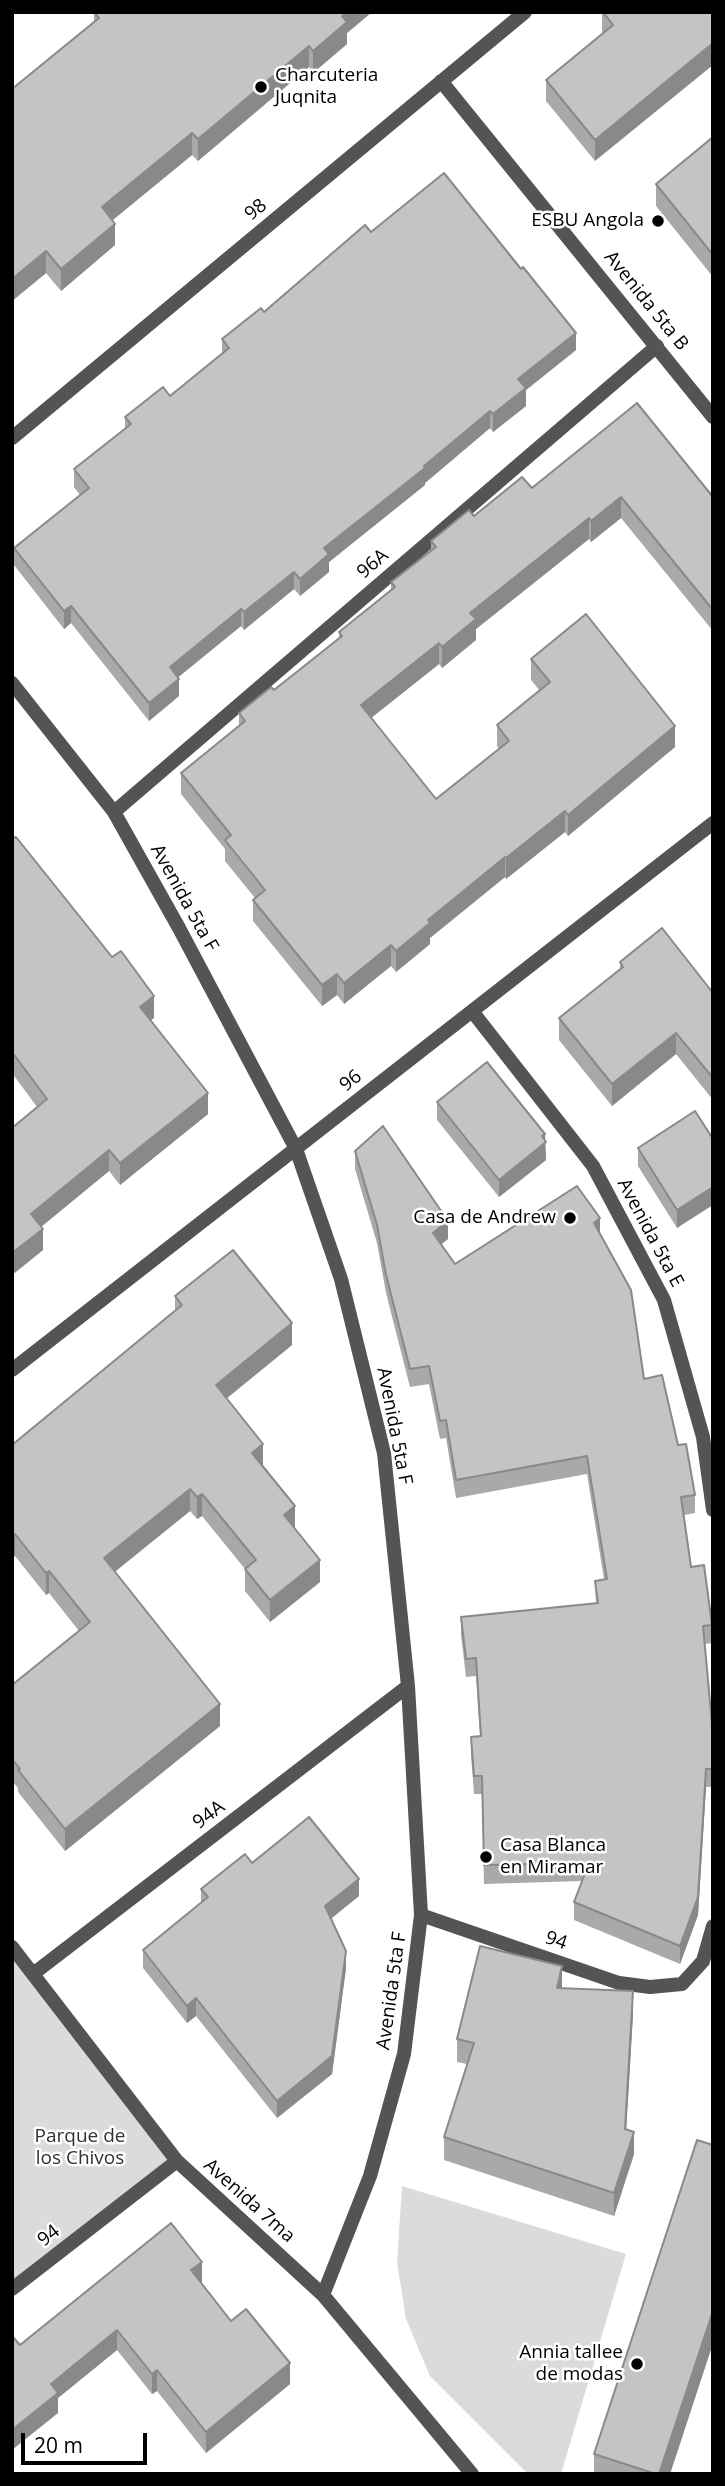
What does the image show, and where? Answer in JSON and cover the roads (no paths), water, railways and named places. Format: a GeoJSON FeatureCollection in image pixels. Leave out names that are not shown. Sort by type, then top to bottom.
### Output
{"type":"FeatureCollection","features":[{"type":"Feature","properties":{"kind":"street","name":"98"},"geometry":{"type":"LineString","coordinates":[[12,438],[525,12]]}},
{"type":"Feature","properties":{"kind":"street","name":"Avenida 5ta B"},"geometry":{"type":"LineString","coordinates":[[441,81],[713,417]]}},
{"type":"Feature","properties":{"kind":"street","name":"96A"},"geometry":{"type":"LineString","coordinates":[[114,812],[657,346]]}},
{"type":"Feature","properties":{"kind":"street","name":"Avenida 5ta F"},"geometry":{"type":"LineString","coordinates":[[12,683],[114,812],[296,1149],[341,1279],[383,1453],[408,1686],[421,1915],[404,2054],[370,2176],[323,2295]]}},
{"type":"Feature","properties":{"kind":"street","name":"96"},"geometry":{"type":"LineString","coordinates":[[12,1370],[713,823]]}},
{"type":"Feature","properties":{"kind":"street","name":"Avenida 5ta E"},"geometry":{"type":"LineString","coordinates":[[472,1011],[593,1166],[664,1300],[703,1437],[713,1510]]}},
{"type":"Feature","properties":{"kind":"street","name":"94A"},"geometry":{"type":"LineString","coordinates":[[33,1973],[408,1686]]}},
{"type":"Feature","properties":{"kind":"street","name":"94"},"geometry":{"type":"LineString","coordinates":[[421,1915],[619,1983],[650,1987],[682,1984],[704,1961],[713,1926]]}},
{"type":"Feature","properties":{"kind":"street","name":"Avenida 7ma"},"geometry":{"type":"LineString","coordinates":[[12,1947],[177,2161],[323,2295],[472,2474]]}},
{"type":"Feature","properties":{"kind":"street","name":"94"},"geometry":{"type":"LineString","coordinates":[[12,2289],[177,2161]]}},
{"type":"Feature","properties":{"kind":"place","name":"Charcuteria Juqnita"},"geometry":{"type":"Point","coordinates":[261,87]}},
{"type":"Feature","properties":{"kind":"place","name":"ESBU Angola"},"geometry":{"type":"Point","coordinates":[658,221]}},
{"type":"Feature","properties":{"kind":"place","name":"Casa de Andrew"},"geometry":{"type":"Point","coordinates":[570,1218]}},
{"type":"Feature","properties":{"kind":"place","name":"Casa Blanca en Miramar"},"geometry":{"type":"Point","coordinates":[486,1857]}},
{"type":"Feature","properties":{"kind":"place","name":"Annia tallee de modas"},"geometry":{"type":"Point","coordinates":[637,2364]}},
{"type":"Feature","properties":{"kind":"park label","name":"Parque de los Chivos"},"geometry":{"type":"Point","coordinates":[80,2148]}}]}
